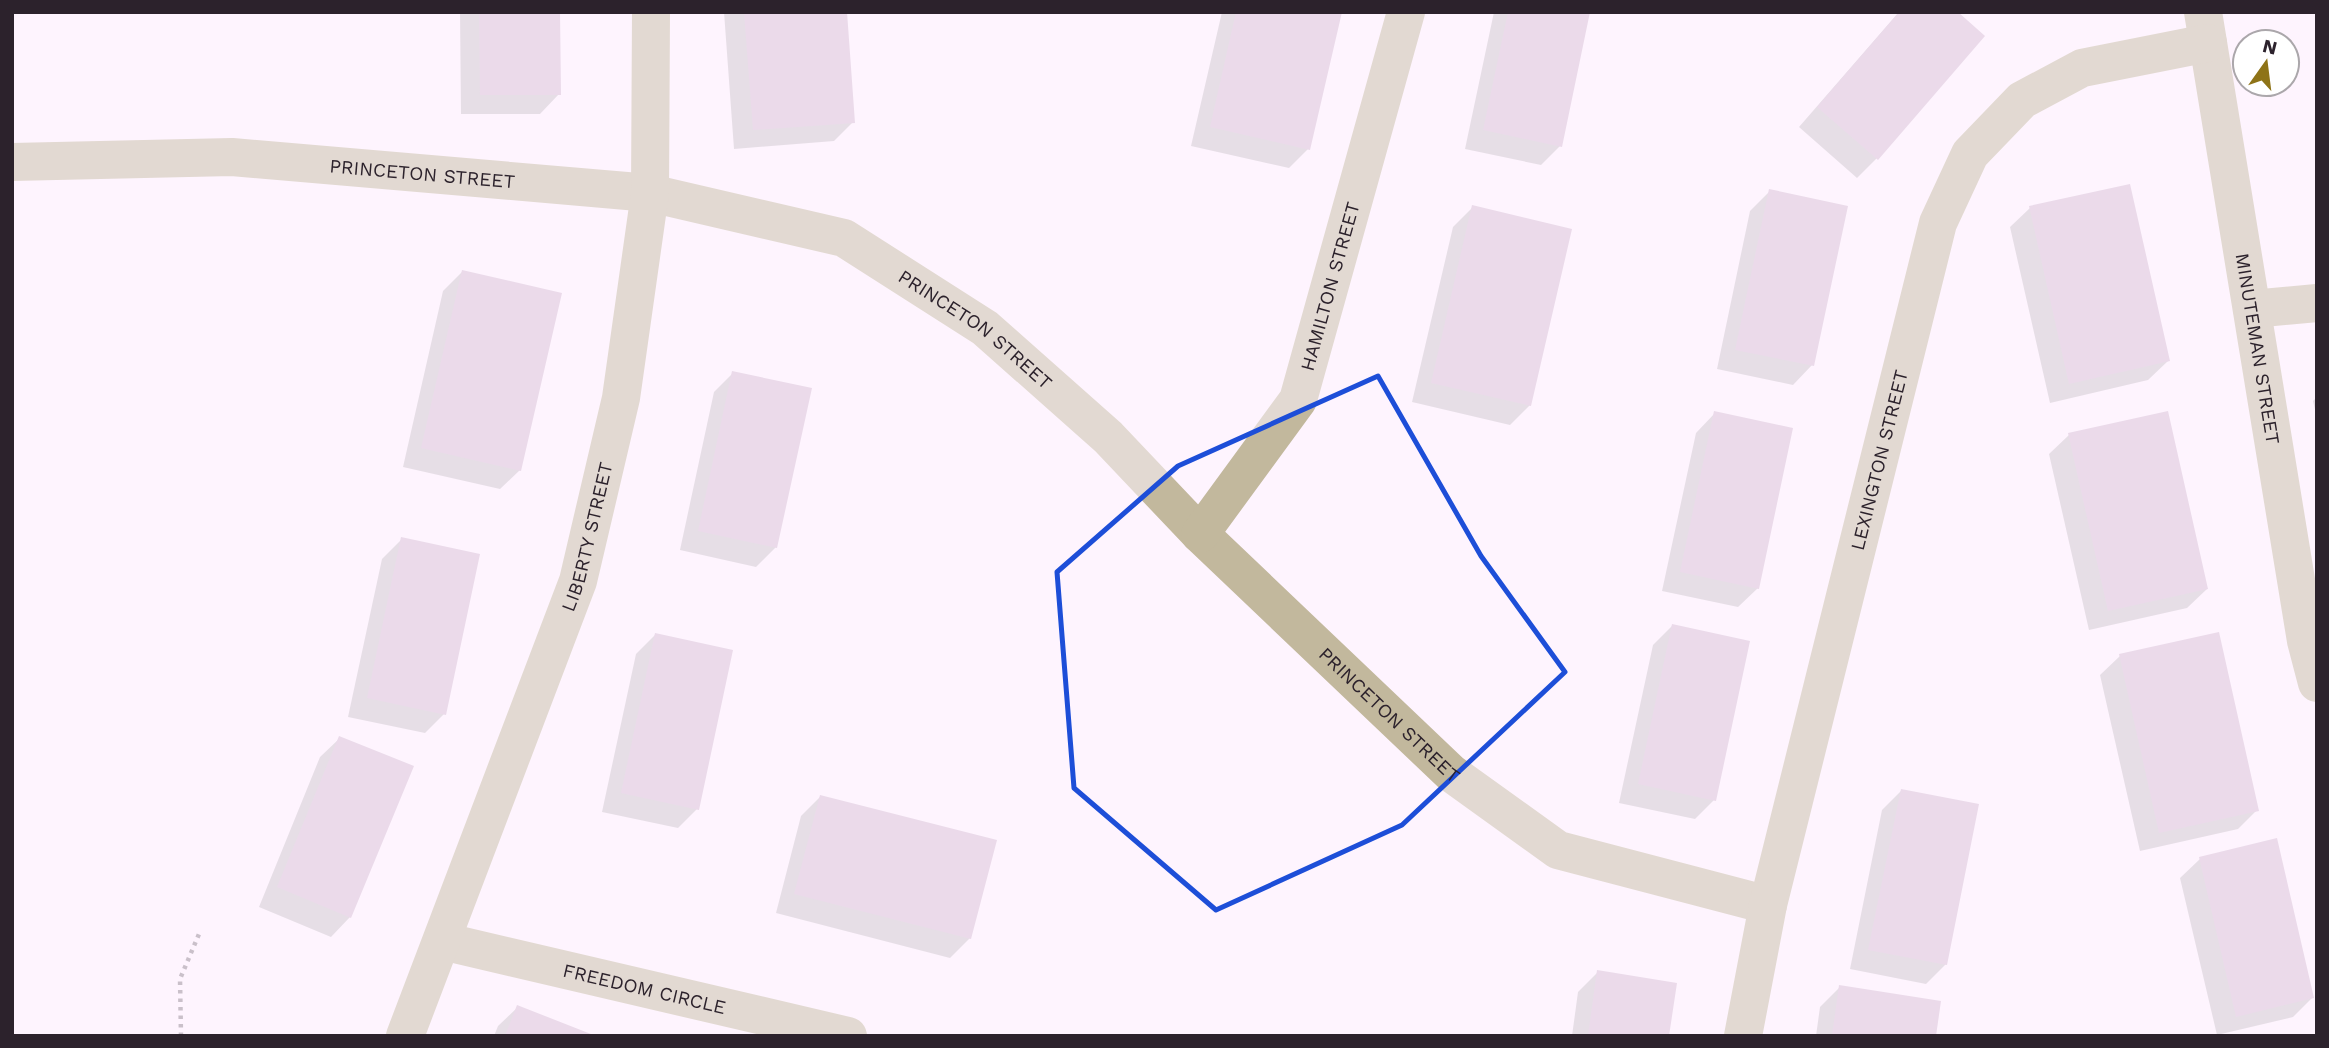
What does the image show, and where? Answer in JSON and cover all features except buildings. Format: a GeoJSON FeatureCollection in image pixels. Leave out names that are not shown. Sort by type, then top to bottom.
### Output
{"type":"FeatureCollection","features":[{"type":"Feature","properties":{"kind":"street","name":"LIBERTY STREET"},"geometry":{"type":"LineString","coordinates":[[405,1036],[578,581],[621,398],[650,192],[651,12]]}},
{"type":"Feature","properties":{"kind":"street","name":"HAMILTON STREET"},"geometry":{"type":"LineString","coordinates":[[1200,534],[1298,400],[1406,12]]}},
{"type":"Feature","properties":{"kind":"street","name":"MINUTEMAN STREET"},"geometry":{"type":"LineString","coordinates":[[2206,28],[2306,641],[2317,683]]}},
{"type":"Feature","properties":{"kind":"street","name":"LEXINGTON STREET"},"geometry":{"type":"LineString","coordinates":[[1743,1036],[1768,905],[1938,223],[1969,154],[2022,100],[2082,68],[2206,28]]}},
{"type":"Feature","properties":{"kind":"street","name":"PRINCETON STREET"},"geometry":{"type":"LineString","coordinates":[[12,162],[232,157],[650,192],[844,238],[985,328],[1108,437],[1200,534],[1451,773],[1558,850],[1768,905]]}},
{"type":"Feature","properties":{"kind":"street"},"geometry":{"type":"LineString","coordinates":[[2252,309],[2317,303]]}},
{"type":"Feature","properties":{"kind":"street","name":"FREEDOM CIRCLE"},"geometry":{"type":"LineString","coordinates":[[442,941],[848,1036]]}},
{"type":"Feature","properties":{"kind":"path"},"geometry":{"type":"LineString","coordinates":[[181,1036],[180,979],[199,934]]}},
{"type":"Feature","properties":{"kind":"highlighted area"},"geometry":{"type":"Polygon","coordinates":[[[1378,376],[1481,556],[1565,672],[1402,825],[1216,910],[1074,788],[1057,572],[1178,466],[1378,376]]]}}]}
